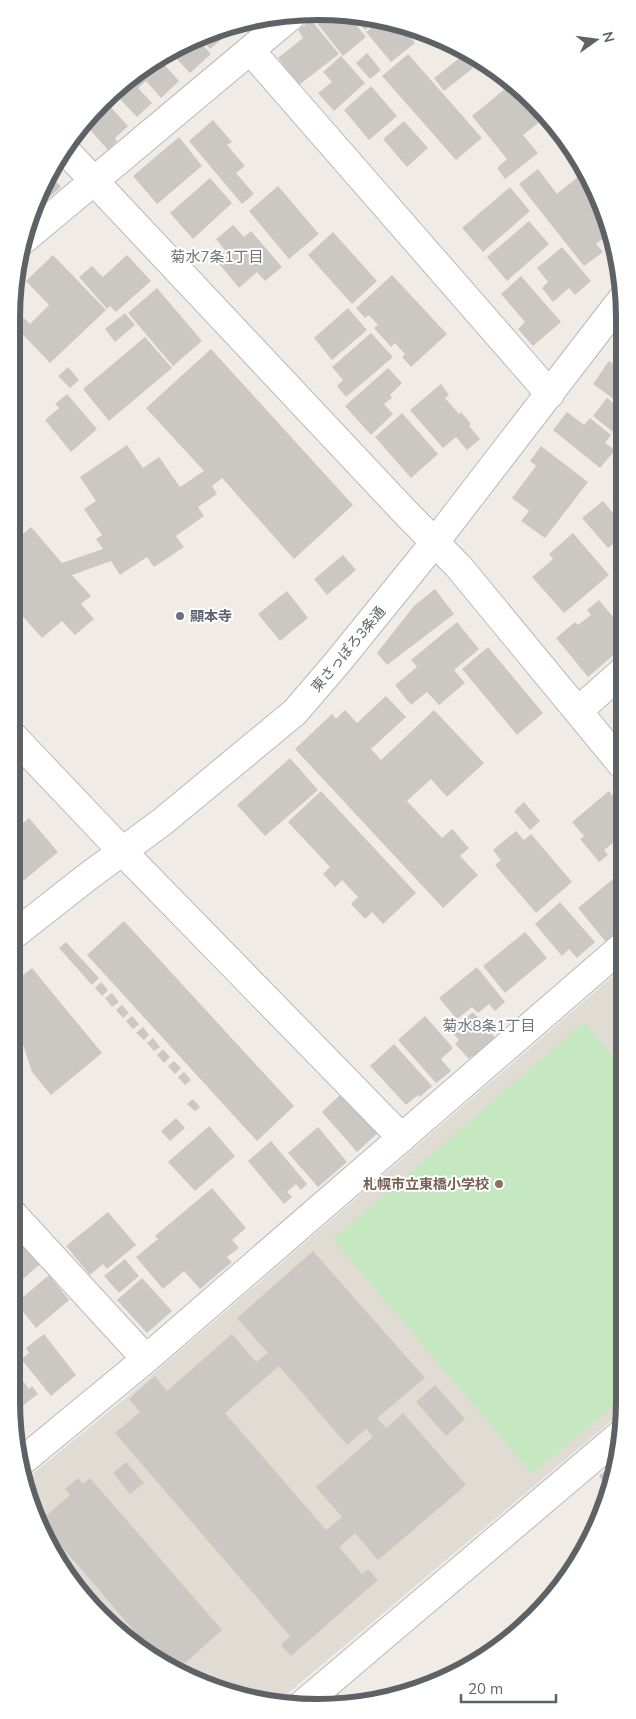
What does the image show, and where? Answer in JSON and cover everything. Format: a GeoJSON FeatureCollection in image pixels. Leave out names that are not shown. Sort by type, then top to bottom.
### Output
{"type":"FeatureCollection","features":[{"type":"Feature","properties":{"kind":"street"},"geometry":{"type":"LineString","coordinates":[[33,232],[283,23]]}},
{"type":"Feature","properties":{"kind":"street"},"geometry":{"type":"LineString","coordinates":[[250,50],[550,394]]}},
{"type":"Feature","properties":{"kind":"street"},"geometry":{"type":"LineString","coordinates":[[69,154],[459,567],[616,757]]}},
{"type":"Feature","properties":{"kind":"street","name":"東さっぽろ3条通"},"geometry":{"type":"LineString","coordinates":[[20,929],[162,822],[295,712],[435,542],[615,308]]}},
{"type":"Feature","properties":{"kind":"street"},"geometry":{"type":"LineString","coordinates":[[578,711],[616,677]]}},
{"type":"Feature","properties":{"kind":"street"},"geometry":{"type":"LineString","coordinates":[[20,743],[122,851],[402,1138]]}},
{"type":"Feature","properties":{"kind":"street"},"geometry":{"type":"LineString","coordinates":[[26,1458],[146,1358],[616,952]]}},
{"type":"Feature","properties":{"kind":"street"},"geometry":{"type":"LineString","coordinates":[[20,1222],[146,1358]]}},
{"type":"Feature","properties":{"kind":"street"},"geometry":{"type":"LineString","coordinates":[[309,1699],[613,1441]]}},
{"type":"Feature","properties":{"kind":"shaded area","name":"札幌市立東橋小学校"},"geometry":{"type":"Polygon","coordinates":[[[616,974],[615,1418],[284,1696],[241,1689],[222,1683],[186,1668],[152,1649],[109,1614],[70,1567],[60,1550],[43,1515],[30,1476],[122,1401],[616,974]]]}},
{"type":"Feature","properties":{"kind":"green space"},"geometry":{"type":"Polygon","coordinates":[[[584,1022],[616,1060],[616,1403],[532,1474],[333,1239],[584,1022]]]}},
{"type":"Feature","properties":{"kind":"building"},"geometry":{"type":"Polygon","coordinates":[[[311,20],[339,54],[299,85],[278,58],[303,38],[298,30],[311,20]]]}},
{"type":"Feature","properties":{"kind":"building"},"geometry":{"type":"Polygon","coordinates":[[[320,20],[354,23],[366,37],[343,56],[317,23],[320,20]]]}},
{"type":"Feature","properties":{"kind":"building"},"geometry":{"type":"Polygon","coordinates":[[[360,23],[371,25],[365,30],[360,23]]]}},
{"type":"Feature","properties":{"kind":"building"},"geometry":{"type":"Polygon","coordinates":[[[375,26],[395,30],[408,34],[415,43],[391,62],[366,32],[375,26]]]}},
{"type":"Feature","properties":{"kind":"building"},"geometry":{"type":"Polygon","coordinates":[[[227,34],[210,49],[204,43],[227,34]]]}},
{"type":"Feature","properties":{"kind":"building"},"geometry":{"type":"Polygon","coordinates":[[[202,44],[211,54],[190,73],[175,57],[202,44]]]}},
{"type":"Feature","properties":{"kind":"building"},"geometry":{"type":"Polygon","coordinates":[[[367,53],[381,70],[370,79],[356,63],[367,53]]]}},
{"type":"Feature","properties":{"kind":"building"},"geometry":{"type":"Polygon","coordinates":[[[408,54],[482,138],[456,160],[382,76],[408,54]]]}},
{"type":"Feature","properties":{"kind":"building"},"geometry":{"type":"Polygon","coordinates":[[[341,56],[365,83],[334,111],[318,93],[332,82],[323,72],[341,56]]]}},
{"type":"Feature","properties":{"kind":"building"},"geometry":{"type":"Polygon","coordinates":[[[461,57],[473,68],[444,91],[434,78],[461,57]]]}},
{"type":"Feature","properties":{"kind":"building"},"geometry":{"type":"Polygon","coordinates":[[[163,64],[179,81],[161,98],[146,81],[138,88],[152,103],[137,117],[118,97],[163,64]]]}},
{"type":"Feature","properties":{"kind":"building"},"geometry":{"type":"Polygon","coordinates":[[[371,86],[397,116],[369,140],[344,110],[371,86]]]}},
{"type":"Feature","properties":{"kind":"building"},"geometry":{"type":"Polygon","coordinates":[[[506,88],[529,107],[541,121],[523,135],[538,153],[505,179],[497,168],[507,159],[472,116],[506,88]]]}},
{"type":"Feature","properties":{"kind":"building"},"geometry":{"type":"Polygon","coordinates":[[[109,105],[128,126],[115,138],[117,141],[108,150],[89,128],[109,105]]]}},
{"type":"Feature","properties":{"kind":"building"},"geometry":{"type":"Polygon","coordinates":[[[213,120],[232,142],[227,145],[245,166],[236,173],[254,194],[242,204],[189,141],[213,120]]]}},
{"type":"Feature","properties":{"kind":"building"},"geometry":{"type":"Polygon","coordinates":[[[404,121],[428,148],[407,167],[383,139],[404,121]]]}},
{"type":"Feature","properties":{"kind":"building"},"geometry":{"type":"Polygon","coordinates":[[[179,137],[202,166],[157,204],[133,176],[179,137]]]}},
{"type":"Feature","properties":{"kind":"building"},"geometry":{"type":"Polygon","coordinates":[[[538,169],[557,194],[579,176],[593,204],[605,237],[596,244],[603,252],[584,266],[519,184],[538,169]]]}},
{"type":"Feature","properties":{"kind":"building"},"geometry":{"type":"Polygon","coordinates":[[[210,178],[232,203],[193,239],[170,213],[210,178]]]}},
{"type":"Feature","properties":{"kind":"building"},"geometry":{"type":"Polygon","coordinates":[[[54,180],[61,187],[44,202],[54,180]]]}},
{"type":"Feature","properties":{"kind":"building"},"geometry":{"type":"Polygon","coordinates":[[[278,186],[319,234],[289,259],[249,211],[278,186]]]}},
{"type":"Feature","properties":{"kind":"building"},"geometry":{"type":"Polygon","coordinates":[[[510,187],[530,211],[483,252],[462,228],[510,187]]]}},
{"type":"Feature","properties":{"kind":"building"},"geometry":{"type":"Polygon","coordinates":[[[529,221],[549,244],[507,281],[487,257],[529,221]]]}},
{"type":"Feature","properties":{"kind":"building"},"geometry":{"type":"Polygon","coordinates":[[[233,225],[244,237],[251,231],[282,267],[265,281],[257,272],[239,288],[216,260],[226,251],[216,239],[233,225]]]}},
{"type":"Feature","properties":{"kind":"building"},"geometry":{"type":"Polygon","coordinates":[[[333,232],[377,281],[352,304],[308,255],[333,232]]]}},
{"type":"Feature","properties":{"kind":"building"},"geometry":{"type":"Polygon","coordinates":[[[562,247],[591,281],[575,295],[569,288],[553,302],[542,288],[548,282],[537,268],[562,247]]]}},
{"type":"Feature","properties":{"kind":"building"},"geometry":{"type":"Polygon","coordinates":[[[53,255],[106,310],[50,363],[20,331],[21,315],[30,324],[49,305],[26,281],[53,255]]]}},
{"type":"Feature","properties":{"kind":"building"},"geometry":{"type":"Polygon","coordinates":[[[127,255],[151,281],[116,312],[110,306],[107,309],[79,277],[92,266],[103,277],[127,255]]]}},
{"type":"Feature","properties":{"kind":"building"},"geometry":{"type":"Polygon","coordinates":[[[392,275],[447,334],[411,367],[402,357],[405,354],[395,343],[391,347],[374,328],[378,325],[369,315],[365,318],[356,308],[392,275]]]}},
{"type":"Feature","properties":{"kind":"building"},"geometry":{"type":"Polygon","coordinates":[[[521,276],[561,322],[533,346],[518,329],[525,322],[501,294],[521,276]]]}},
{"type":"Feature","properties":{"kind":"building"},"geometry":{"type":"Polygon","coordinates":[[[157,288],[202,341],[173,366],[128,313],[157,288]]]}},
{"type":"Feature","properties":{"kind":"building"},"geometry":{"type":"Polygon","coordinates":[[[348,308],[367,330],[332,360],[314,338],[348,308]]]}},
{"type":"Feature","properties":{"kind":"building"},"geometry":{"type":"Polygon","coordinates":[[[125,313],[135,325],[115,342],[105,329],[125,313]]]}},
{"type":"Feature","properties":{"kind":"building"},"geometry":{"type":"Polygon","coordinates":[[[371,333],[393,357],[346,397],[337,386],[343,380],[332,367],[371,333]]]}},
{"type":"Feature","properties":{"kind":"building"},"geometry":{"type":"Polygon","coordinates":[[[145,337],[172,368],[109,421],[83,389],[145,337]]]}},
{"type":"Feature","properties":{"kind":"building"},"geometry":{"type":"Polygon","coordinates":[[[211,349],[353,505],[294,559],[222,478],[212,486],[217,494],[198,507],[204,516],[176,536],[184,547],[154,567],[147,557],[120,575],[111,561],[72,575],[91,596],[81,604],[94,619],[75,635],[62,621],[42,638],[20,613],[20,536],[31,527],[62,563],[103,549],[96,539],[102,535],[84,509],[96,501],[80,477],[127,445],[143,468],[159,457],[180,487],[204,471],[146,408],[211,349]]]}},
{"type":"Feature","properties":{"kind":"building"},"geometry":{"type":"Polygon","coordinates":[[[616,351],[616,361],[612,358],[616,351]]]}},
{"type":"Feature","properties":{"kind":"building"},"geometry":{"type":"Polygon","coordinates":[[[609,361],[616,366],[616,401],[593,384],[609,361]]]}},
{"type":"Feature","properties":{"kind":"building"},"geometry":{"type":"Polygon","coordinates":[[[68,367],[79,380],[70,388],[58,376],[68,367]]]}},
{"type":"Feature","properties":{"kind":"building"},"geometry":{"type":"Polygon","coordinates":[[[388,368],[402,383],[390,395],[392,398],[384,404],[393,414],[371,435],[345,406],[388,368]]]}},
{"type":"Feature","properties":{"kind":"building"},"geometry":{"type":"Polygon","coordinates":[[[441,384],[449,395],[445,398],[459,414],[461,412],[471,424],[469,426],[480,439],[467,450],[456,437],[443,448],[410,410],[441,384]]]}},
{"type":"Feature","properties":{"kind":"building"},"geometry":{"type":"Polygon","coordinates":[[[67,394],[97,429],[71,452],[45,420],[59,408],[55,404],[67,394]]]}},
{"type":"Feature","properties":{"kind":"building"},"geometry":{"type":"Polygon","coordinates":[[[607,398],[616,405],[616,434],[593,416],[607,398]]]}},
{"type":"Feature","properties":{"kind":"building"},"geometry":{"type":"Polygon","coordinates":[[[567,412],[584,425],[590,418],[611,435],[605,443],[615,450],[600,468],[553,430],[567,412]]]}},
{"type":"Feature","properties":{"kind":"building"},"geometry":{"type":"Polygon","coordinates":[[[402,413],[438,454],[411,478],[375,437],[402,413]]]}},
{"type":"Feature","properties":{"kind":"building"},"geometry":{"type":"Polygon","coordinates":[[[541,446],[588,482],[545,538],[521,521],[529,511],[512,498],[536,466],[530,461],[541,446]]]}},
{"type":"Feature","properties":{"kind":"building"},"geometry":{"type":"Polygon","coordinates":[[[616,494],[616,502],[612,497],[616,494]]]}},
{"type":"Feature","properties":{"kind":"building"},"geometry":{"type":"Polygon","coordinates":[[[603,501],[616,517],[616,542],[608,548],[582,518],[603,501]]]}},
{"type":"Feature","properties":{"kind":"building"},"geometry":{"type":"Polygon","coordinates":[[[573,533],[609,575],[564,613],[532,577],[553,559],[549,554],[573,533]]]}},
{"type":"Feature","properties":{"kind":"building"},"geometry":{"type":"Polygon","coordinates":[[[343,555],[356,570],[327,595],[314,579],[343,555]]]}},
{"type":"Feature","properties":{"kind":"building"},"geometry":{"type":"Polygon","coordinates":[[[435,589],[454,614],[387,665],[377,653],[414,606],[435,589]]]}},
{"type":"Feature","properties":{"kind":"building"},"geometry":{"type":"Polygon","coordinates":[[[287,591],[308,618],[280,641],[258,614],[287,591]]]}},
{"type":"Feature","properties":{"kind":"building"},"geometry":{"type":"Polygon","coordinates":[[[599,600],[616,621],[616,653],[588,677],[556,638],[575,622],[578,625],[591,615],[587,610],[599,600]]]}},
{"type":"Feature","properties":{"kind":"building"},"geometry":{"type":"Polygon","coordinates":[[[457,622],[479,649],[454,670],[465,683],[439,705],[427,692],[411,705],[395,685],[417,667],[411,660],[457,622]]]}},
{"type":"Feature","properties":{"kind":"building"},"geometry":{"type":"Polygon","coordinates":[[[488,647],[543,713],[517,735],[462,669],[488,647]]]}},
{"type":"Feature","properties":{"kind":"building"},"geometry":{"type":"Polygon","coordinates":[[[386,696],[406,717],[371,749],[381,760],[434,710],[484,763],[447,797],[431,779],[407,801],[442,838],[452,829],[469,848],[460,856],[478,875],[443,908],[295,749],[332,714],[336,719],[345,710],[357,723],[386,696]]]}},
{"type":"Feature","properties":{"kind":"building"},"geometry":{"type":"Polygon","coordinates":[[[290,758],[318,790],[265,836],[237,805],[290,758]]]}},
{"type":"Feature","properties":{"kind":"building"},"geometry":{"type":"Polygon","coordinates":[[[321,791],[416,893],[383,924],[372,912],[365,919],[351,904],[358,897],[342,880],[335,887],[323,874],[330,867],[288,822],[321,791]]]}},
{"type":"Feature","properties":{"kind":"building"},"geometry":{"type":"Polygon","coordinates":[[[609,791],[616,800],[616,841],[604,850],[608,855],[599,862],[580,839],[584,836],[572,822],[609,791]]]}},
{"type":"Feature","properties":{"kind":"building"},"geometry":{"type":"Polygon","coordinates":[[[524,802],[540,821],[530,830],[514,811],[524,802]]]}},
{"type":"Feature","properties":{"kind":"building"},"geometry":{"type":"Polygon","coordinates":[[[29,818],[58,852],[20,884],[20,826],[29,818]]]}},
{"type":"Feature","properties":{"kind":"building"},"geometry":{"type":"Polygon","coordinates":[[[516,831],[524,840],[531,834],[572,882],[536,913],[495,865],[501,860],[493,850],[516,831]]]}},
{"type":"Feature","properties":{"kind":"building"},"geometry":{"type":"Polygon","coordinates":[[[613,879],[616,883],[616,934],[606,942],[578,908],[613,879]]]}},
{"type":"Feature","properties":{"kind":"building"},"geometry":{"type":"Polygon","coordinates":[[[560,902],[595,942],[577,958],[569,949],[562,956],[535,924],[560,902]]]}},
{"type":"Feature","properties":{"kind":"building"},"geometry":{"type":"Polygon","coordinates":[[[124,921],[294,1106],[257,1141],[87,955],[124,921]]]}},
{"type":"Feature","properties":{"kind":"building"},"geometry":{"type":"Polygon","coordinates":[[[525,932],[547,958],[505,993],[483,966],[525,932]]]}},
{"type":"Feature","properties":{"kind":"building"},"geometry":{"type":"Polygon","coordinates":[[[66,942],[99,978],[92,985],[59,948],[66,942]]]}},
{"type":"Feature","properties":{"kind":"building"},"geometry":{"type":"Polygon","coordinates":[[[477,967],[505,1002],[495,1011],[489,1004],[478,1013],[472,1007],[457,1019],[439,998],[477,967]]]}},
{"type":"Feature","properties":{"kind":"building"},"geometry":{"type":"Polygon","coordinates":[[[32,968],[102,1053],[51,1095],[32,1072],[20,1035],[20,978],[32,968]]]}},
{"type":"Feature","properties":{"kind":"building"},"geometry":{"type":"Polygon","coordinates":[[[101,982],[108,990],[102,996],[95,988],[101,982]]]}},
{"type":"Feature","properties":{"kind":"building"},"geometry":{"type":"Polygon","coordinates":[[[112,993],[119,1002],[112,1007],[105,998],[112,993]]]}},
{"type":"Feature","properties":{"kind":"building"},"geometry":{"type":"Polygon","coordinates":[[[122,1005],[129,1013],[123,1018],[116,1010],[122,1005]]]}},
{"type":"Feature","properties":{"kind":"building"},"geometry":{"type":"Polygon","coordinates":[[[473,1012],[497,1040],[476,1059],[472,1056],[469,1059],[455,1044],[459,1040],[451,1031],[473,1012]]]}},
{"type":"Feature","properties":{"kind":"building"},"geometry":{"type":"Polygon","coordinates":[[[132,1016],[139,1024],[133,1029],[126,1021],[132,1016]]]}},
{"type":"Feature","properties":{"kind":"building"},"geometry":{"type":"Polygon","coordinates":[[[425,1016],[453,1048],[441,1059],[451,1071],[436,1083],[398,1040],[425,1016]]]}},
{"type":"Feature","properties":{"kind":"building"},"geometry":{"type":"Polygon","coordinates":[[[143,1027],[149,1035],[144,1040],[136,1033],[143,1027]]]}},
{"type":"Feature","properties":{"kind":"building"},"geometry":{"type":"Polygon","coordinates":[[[153,1038],[160,1047],[154,1051],[147,1043],[153,1038]]]}},
{"type":"Feature","properties":{"kind":"building"},"geometry":{"type":"Polygon","coordinates":[[[394,1044],[432,1086],[420,1097],[418,1095],[406,1105],[370,1066],[394,1044]]]}},
{"type":"Feature","properties":{"kind":"building"},"geometry":{"type":"Polygon","coordinates":[[[163,1049],[170,1057],[164,1063],[157,1055],[163,1049]]]}},
{"type":"Feature","properties":{"kind":"building"},"geometry":{"type":"Polygon","coordinates":[[[174,1061],[181,1068],[175,1074],[168,1066],[174,1061]]]}},
{"type":"Feature","properties":{"kind":"building"},"geometry":{"type":"Polygon","coordinates":[[[184,1072],[191,1080],[185,1085],[178,1077],[184,1072]]]}},
{"type":"Feature","properties":{"kind":"building"},"geometry":{"type":"Polygon","coordinates":[[[343,1092],[379,1132],[357,1152],[322,1112],[343,1092]]]}},
{"type":"Feature","properties":{"kind":"building"},"geometry":{"type":"Polygon","coordinates":[[[193,1099],[200,1107],[195,1111],[187,1104],[193,1099]]]}},
{"type":"Feature","properties":{"kind":"building"},"geometry":{"type":"Polygon","coordinates":[[[176,1118],[185,1128],[170,1141],[161,1131],[176,1118]]]}},
{"type":"Feature","properties":{"kind":"building"},"geometry":{"type":"Polygon","coordinates":[[[209,1126],[235,1156],[195,1191],[168,1162],[209,1126]]]}},
{"type":"Feature","properties":{"kind":"building"},"geometry":{"type":"Polygon","coordinates":[[[318,1127],[347,1162],[318,1187],[288,1153],[318,1127]]]}},
{"type":"Feature","properties":{"kind":"building"},"geometry":{"type":"Polygon","coordinates":[[[271,1141],[307,1184],[301,1190],[296,1184],[287,1192],[292,1197],[284,1204],[248,1161],[271,1141]]]}},
{"type":"Feature","properties":{"kind":"building"},"geometry":{"type":"Polygon","coordinates":[[[212,1188],[246,1228],[232,1240],[239,1248],[227,1257],[232,1262],[200,1289],[184,1271],[163,1289],[136,1257],[158,1239],[155,1236],[212,1188]]]}},
{"type":"Feature","properties":{"kind":"building"},"geometry":{"type":"Polygon","coordinates":[[[108,1212],[136,1245],[107,1269],[103,1264],[90,1275],[66,1246],[108,1212]]]}},
{"type":"Feature","properties":{"kind":"building"},"geometry":{"type":"Polygon","coordinates":[[[20,1239],[41,1263],[20,1282],[20,1239]]]}},
{"type":"Feature","properties":{"kind":"building"},"geometry":{"type":"Polygon","coordinates":[[[313,1251],[425,1378],[377,1418],[386,1428],[403,1413],[466,1485],[378,1560],[355,1533],[339,1547],[362,1574],[368,1569],[378,1580],[291,1656],[281,1645],[290,1636],[115,1433],[140,1412],[129,1399],[155,1376],[167,1391],[232,1334],[256,1362],[268,1353],[237,1318],[313,1251]],[[279,1366],[225,1413],[326,1530],[342,1517],[316,1487],[373,1437],[366,1429],[347,1445],[279,1366]]]}},
{"type":"Feature","properties":{"kind":"building"},"geometry":{"type":"Polygon","coordinates":[[[125,1259],[139,1276],[119,1293],[104,1276],[125,1259]]]}},
{"type":"Feature","properties":{"kind":"building"},"geometry":{"type":"Polygon","coordinates":[[[49,1275],[69,1300],[36,1328],[20,1308],[20,1300],[49,1275]]]}},
{"type":"Feature","properties":{"kind":"building"},"geometry":{"type":"Polygon","coordinates":[[[142,1278],[172,1311],[147,1333],[117,1300],[142,1278]]]}},
{"type":"Feature","properties":{"kind":"building"},"geometry":{"type":"Polygon","coordinates":[[[44,1334],[76,1375],[51,1396],[21,1359],[29,1353],[26,1348],[44,1334]]]}},
{"type":"Feature","properties":{"kind":"building"},"geometry":{"type":"Polygon","coordinates":[[[20,1377],[29,1389],[32,1386],[38,1394],[21,1407],[20,1410],[20,1377]]]}},
{"type":"Feature","properties":{"kind":"building"},"geometry":{"type":"Polygon","coordinates":[[[435,1385],[465,1419],[446,1436],[416,1402],[435,1385]]]}},
{"type":"Feature","properties":{"kind":"building"},"geometry":{"type":"Polygon","coordinates":[[[126,1462],[144,1483],[130,1494],[113,1473],[126,1462]]]}},
{"type":"Feature","properties":{"kind":"building"},"geometry":{"type":"Polygon","coordinates":[[[608,1468],[605,1483],[599,1476],[608,1468]]]}},
{"type":"Feature","properties":{"kind":"building"},"geometry":{"type":"Polygon","coordinates":[[[78,1478],[83,1484],[90,1478],[222,1630],[182,1666],[144,1643],[52,1535],[44,1517],[70,1495],[65,1489],[78,1478]]]}},
{"type":"Feature","properties":{"kind":"building"},"geometry":{"type":"Polygon","coordinates":[[[338,1693],[342,1698],[337,1698],[332,1698],[338,1693]]]}},
{"type":"Feature","properties":{"kind":"place","name":"顯本寺"},"geometry":{"type":"Point","coordinates":[180,616]}},
{"type":"Feature","properties":{"kind":"place","name":"札幌市立東橋小学校"},"geometry":{"type":"Point","coordinates":[499,1184]}},
{"type":"Feature","properties":{"kind":"district","name":"菊水7条1丁目"},"geometry":{"type":"Point","coordinates":[217,256]}},
{"type":"Feature","properties":{"kind":"district","name":"菊水8条1丁目"},"geometry":{"type":"Point","coordinates":[489,1025]}}]}
